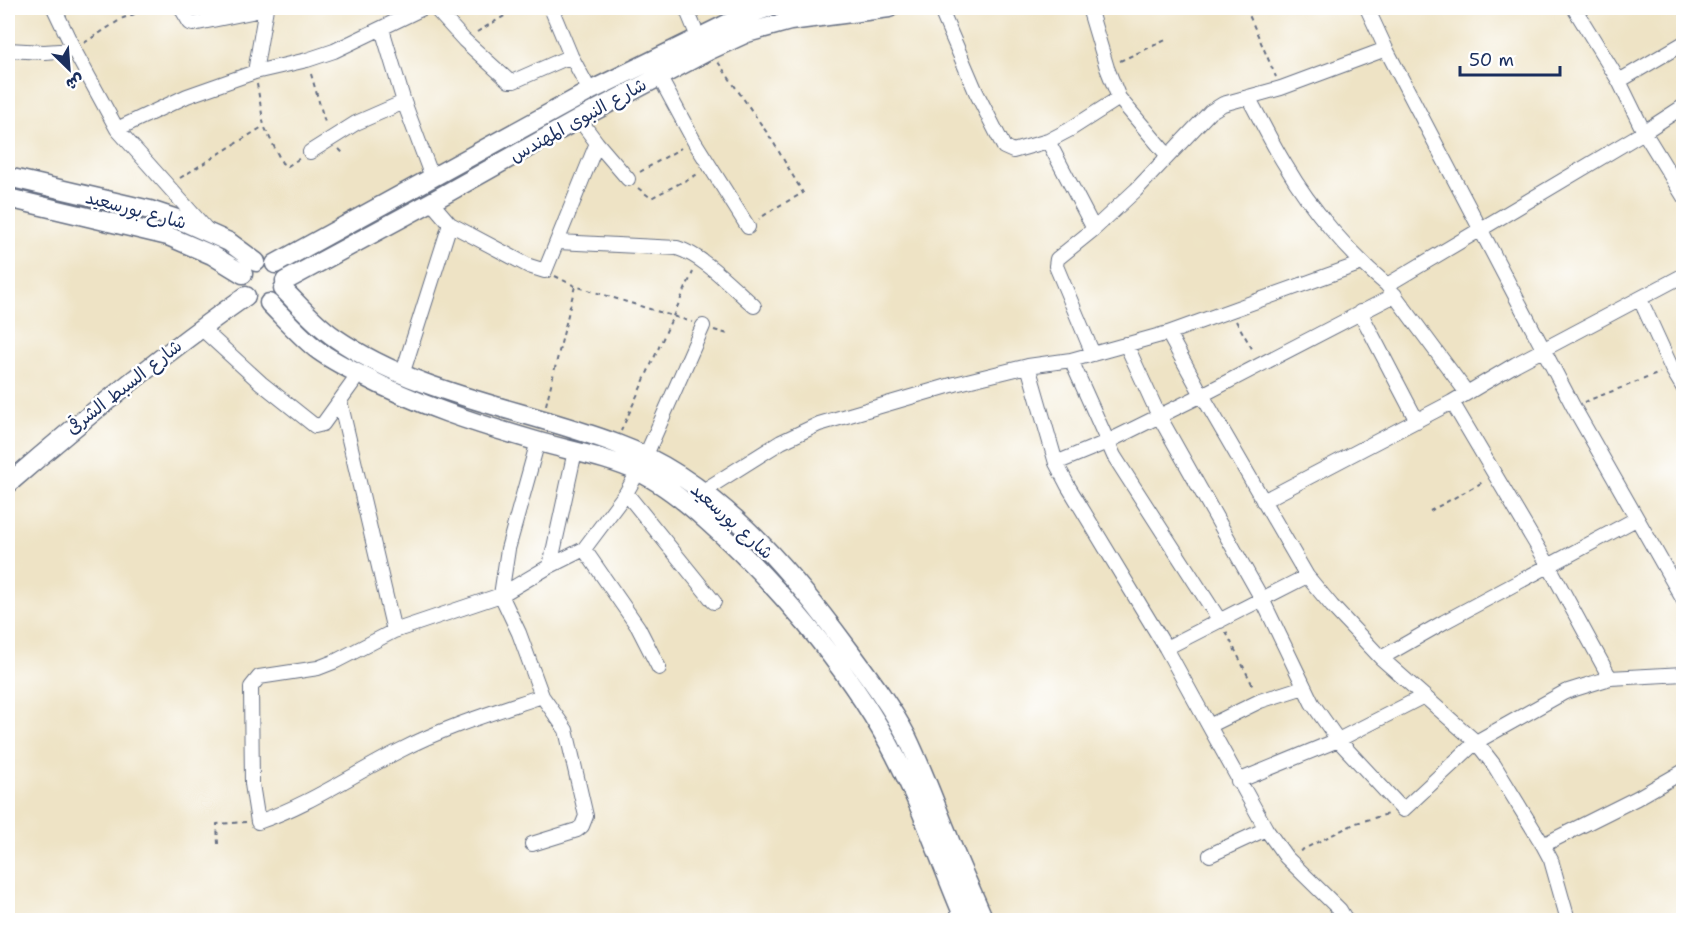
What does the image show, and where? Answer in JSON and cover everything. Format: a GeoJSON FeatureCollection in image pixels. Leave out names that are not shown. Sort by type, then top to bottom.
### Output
{"type":"FeatureCollection","features":[{"type":"Feature","properties":{"kind":"street"},"geometry":{"type":"LineString","coordinates":[[54,8],[117,129],[208,231]]}},
{"type":"Feature","properties":{"kind":"street"},"geometry":{"type":"LineString","coordinates":[[181,8],[190,23],[194,24],[266,8],[255,72]]}},
{"type":"Feature","properties":{"kind":"street"},"geometry":{"type":"LineString","coordinates":[[435,8],[464,40],[511,81],[571,56]]}},
{"type":"Feature","properties":{"kind":"street"},"geometry":{"type":"LineString","coordinates":[[551,8],[571,56],[590,91]]}},
{"type":"Feature","properties":{"kind":"street"},"geometry":{"type":"LineString","coordinates":[[686,8],[704,44]]}},
{"type":"Feature","properties":{"kind":"street","name":"شارع النبوى المهندس"},"geometry":{"type":"LineString","coordinates":[[284,285],[659,75],[741,16],[767,8]]}},
{"type":"Feature","properties":{"kind":"street","name":"شارع النبوى المهندس"},"geometry":{"type":"LineString","coordinates":[[275,264],[590,91],[704,44],[812,17],[888,8]]}},
{"type":"Feature","properties":{"kind":"street"},"geometry":{"type":"LineString","coordinates":[[940,8],[976,93],[1004,147],[1013,151],[1048,141],[1119,98]]}},
{"type":"Feature","properties":{"kind":"street"},"geometry":{"type":"LineString","coordinates":[[1089,8],[1107,68],[1119,98],[1168,156]]}},
{"type":"Feature","properties":{"kind":"street"},"geometry":{"type":"LineString","coordinates":[[1367,8],[1386,49],[1573,406],[1683,601]]}},
{"type":"Feature","properties":{"kind":"street"},"geometry":{"type":"LineString","coordinates":[[1574,8],[1619,81],[1644,132],[1683,197]]}},
{"type":"Feature","properties":{"kind":"street"},"geometry":{"type":"LineString","coordinates":[[117,129],[187,96],[255,72],[307,60],[382,29],[416,9]]}},
{"type":"Feature","properties":{"kind":"street"},"geometry":{"type":"LineString","coordinates":[[382,29],[404,102],[432,177]]}},
{"type":"Feature","properties":{"kind":"street"},"geometry":{"type":"LineString","coordinates":[[1619,81],[1683,43]]}},
{"type":"Feature","properties":{"kind":"street"},"geometry":{"type":"LineString","coordinates":[[1093,354],[1056,264],[1057,259],[1136,190],[1210,112],[1223,104],[1281,88],[1386,49]]}},
{"type":"Feature","properties":{"kind":"street"},"geometry":{"type":"LineString","coordinates":[[8,50],[44,52],[74,50]]}},
{"type":"Feature","properties":{"kind":"street"},"geometry":{"type":"LineString","coordinates":[[659,75],[694,141],[748,226]]}},
{"type":"Feature","properties":{"kind":"street"},"geometry":{"type":"LineString","coordinates":[[1248,97],[1298,185],[1362,264],[1391,290],[1467,393]]}},
{"type":"Feature","properties":{"kind":"street"},"geometry":{"type":"LineString","coordinates":[[310,152],[371,115],[404,102]]}},
{"type":"Feature","properties":{"kind":"street"},"geometry":{"type":"LineString","coordinates":[[1056,463],[1107,442],[1160,416],[1262,365],[1360,312],[1482,230],[1683,106]]}},
{"type":"Feature","properties":{"kind":"street"},"geometry":{"type":"LineString","coordinates":[[579,118],[628,179]]}},
{"type":"Feature","properties":{"kind":"street"},"geometry":{"type":"LineString","coordinates":[[1048,141],[1094,229]]}},
{"type":"Feature","properties":{"kind":"street"},"geometry":{"type":"LineString","coordinates":[[431,202],[450,224],[529,266],[545,271],[597,143]]}},
{"type":"Feature","properties":{"kind":"street","name":"شارع بورسعيد"},"geometry":{"type":"LineString","coordinates":[[8,177],[150,210],[208,231],[229,242],[256,262]]}},
{"type":"Feature","properties":{"kind":"street","name":"شارع بورسعيد"},"geometry":{"type":"LineString","coordinates":[[8,198],[168,236],[212,255],[243,274]]}},
{"type":"Feature","properties":{"kind":"street"},"geometry":{"type":"LineString","coordinates":[[402,375],[450,224]]}},
{"type":"Feature","properties":{"kind":"street"},"geometry":{"type":"LineString","coordinates":[[558,242],[686,250],[699,258],[754,306]]}},
{"type":"Feature","properties":{"kind":"street"},"geometry":{"type":"LineString","coordinates":[[256,262],[275,264],[280,269],[284,285],[278,298],[269,303],[253,302],[246,296],[241,282],[243,274],[251,264],[256,262]]}},
{"type":"Feature","properties":{"kind":"street"},"geometry":{"type":"LineString","coordinates":[[703,491],[781,442],[819,424],[955,384],[1028,366],[1071,360],[1168,333],[1362,264]]}},
{"type":"Feature","properties":{"kind":"street"},"geometry":{"type":"LineString","coordinates":[[1263,501],[1417,421],[1683,275]]}},
{"type":"Feature","properties":{"kind":"street","name":"شارع بورسعيد"},"geometry":{"type":"LineString","coordinates":[[284,285],[332,336],[352,349],[402,375],[470,400],[615,443],[642,463],[703,491],[743,527],[776,560],[824,615],[891,709],[918,762],[984,921]]}},
{"type":"Feature","properties":{"kind":"street","name":"شارع السبط الشرقى"},"geometry":{"type":"LineString","coordinates":[[8,484],[73,427],[246,296]]}},
{"type":"Feature","properties":{"kind":"street"},"geometry":{"type":"LineString","coordinates":[[1640,298],[1678,365],[1683,389]]}},
{"type":"Feature","properties":{"kind":"street","name":"شارع بورسعيد"},"geometry":{"type":"LineString","coordinates":[[269,303],[316,348],[337,363],[398,394],[430,408],[538,441],[575,451],[642,463],[659,483],[686,502],[729,541],[808,628],[847,679],[902,769],[965,921]]}},
{"type":"Feature","properties":{"kind":"street"},"geometry":{"type":"LineString","coordinates":[[1360,312],[1417,421]]}},
{"type":"Feature","properties":{"kind":"street"},"geometry":{"type":"LineString","coordinates":[[542,696],[442,732],[403,749],[283,814],[258,822],[252,784],[251,687],[254,681],[259,677],[318,668],[336,662],[394,631],[501,595],[584,549],[626,493],[642,463],[703,326]]}},
{"type":"Feature","properties":{"kind":"street"},"geometry":{"type":"LineString","coordinates":[[201,328],[261,383],[315,426],[323,424],[359,374]]}},
{"type":"Feature","properties":{"kind":"street"},"geometry":{"type":"LineString","coordinates":[[1168,333],[1306,576],[1381,658],[1476,742],[1494,765],[1551,860],[1568,921]]}},
{"type":"Feature","properties":{"kind":"street"},"geometry":{"type":"LineString","coordinates":[[1126,344],[1160,416],[1262,599],[1312,703],[1338,740],[1403,810],[1476,742],[1565,692],[1610,678],[1683,674]]}},
{"type":"Feature","properties":{"kind":"street"},"geometry":{"type":"LineString","coordinates":[[1071,360],[1107,442],[1220,621]]}},
{"type":"Feature","properties":{"kind":"street"},"geometry":{"type":"LineString","coordinates":[[1028,366],[1056,463],[1068,486],[1166,648],[1266,829],[1286,857],[1340,910],[1346,921]]}},
{"type":"Feature","properties":{"kind":"street"},"geometry":{"type":"LineString","coordinates":[[340,401],[394,631]]}},
{"type":"Feature","properties":{"kind":"street"},"geometry":{"type":"LineString","coordinates":[[1452,402],[1549,566],[1610,678]]}},
{"type":"Feature","properties":{"kind":"street"},"geometry":{"type":"LineString","coordinates":[[532,844],[577,830],[586,821],[566,730],[542,696],[519,633],[501,595],[508,549],[538,441]]}},
{"type":"Feature","properties":{"kind":"street"},"geometry":{"type":"LineString","coordinates":[[550,566],[575,451]]}},
{"type":"Feature","properties":{"kind":"street"},"geometry":{"type":"LineString","coordinates":[[626,493],[714,602]]}},
{"type":"Feature","properties":{"kind":"street"},"geometry":{"type":"LineString","coordinates":[[1381,658],[1636,519]]}},
{"type":"Feature","properties":{"kind":"street"},"geometry":{"type":"LineString","coordinates":[[729,541],[743,527]]}},
{"type":"Feature","properties":{"kind":"street"},"geometry":{"type":"LineString","coordinates":[[584,549],[638,627],[659,668]]}},
{"type":"Feature","properties":{"kind":"street"},"geometry":{"type":"LineString","coordinates":[[1166,648],[1306,576]]}},
{"type":"Feature","properties":{"kind":"street"},"geometry":{"type":"LineString","coordinates":[[1209,726],[1260,700],[1304,687]]}},
{"type":"Feature","properties":{"kind":"street"},"geometry":{"type":"LineString","coordinates":[[1238,781],[1338,740],[1424,696]]}},
{"type":"Feature","properties":{"kind":"street"},"geometry":{"type":"LineString","coordinates":[[1543,845],[1637,798],[1683,771]]}},
{"type":"Feature","properties":{"kind":"street"},"geometry":{"type":"LineString","coordinates":[[1210,855],[1266,829]]}},
{"type":"Feature","properties":{"kind":"path"},"geometry":{"type":"LineString","coordinates":[[74,50],[123,18],[153,8]]}},
{"type":"Feature","properties":{"kind":"path"},"geometry":{"type":"LineString","coordinates":[[464,40],[518,8]]}},
{"type":"Feature","properties":{"kind":"path"},"geometry":{"type":"LineString","coordinates":[[1246,8],[1281,88]]}},
{"type":"Feature","properties":{"kind":"path"},"geometry":{"type":"LineString","coordinates":[[1107,68],[1168,39]]}},
{"type":"Feature","properties":{"kind":"path"},"geometry":{"type":"LineString","coordinates":[[704,44],[772,140],[803,194],[775,208],[748,226]]}},
{"type":"Feature","properties":{"kind":"path"},"geometry":{"type":"LineString","coordinates":[[307,60],[330,139],[345,156]]}},
{"type":"Feature","properties":{"kind":"path"},"geometry":{"type":"LineString","coordinates":[[255,72],[264,126],[282,163],[288,166],[310,152]]}},
{"type":"Feature","properties":{"kind":"path"},"geometry":{"type":"LineString","coordinates":[[169,186],[264,126]]}},
{"type":"Feature","properties":{"kind":"path"},"geometry":{"type":"LineString","coordinates":[[694,141],[628,179],[651,198],[711,167]]}},
{"type":"Feature","properties":{"kind":"path"},"geometry":{"type":"LineString","coordinates":[[615,443],[699,258]]}},
{"type":"Feature","properties":{"kind":"path"},"geometry":{"type":"LineString","coordinates":[[545,271],[575,286],[703,326]]}},
{"type":"Feature","properties":{"kind":"path"},"geometry":{"type":"LineString","coordinates":[[542,420],[575,286]]}},
{"type":"Feature","properties":{"kind":"path"},"geometry":{"type":"LineString","coordinates":[[1229,311],[1262,365]]}},
{"type":"Feature","properties":{"kind":"path"},"geometry":{"type":"LineString","coordinates":[[1573,406],[1678,365]]}},
{"type":"Feature","properties":{"kind":"path"},"geometry":{"type":"LineString","coordinates":[[1430,511],[1496,474]]}},
{"type":"Feature","properties":{"kind":"path"},"geometry":{"type":"LineString","coordinates":[[1220,621],[1260,700]]}},
{"type":"Feature","properties":{"kind":"path"},"geometry":{"type":"LineString","coordinates":[[1286,857],[1356,823],[1403,810]]}},
{"type":"Feature","properties":{"kind":"path"},"geometry":{"type":"LineString","coordinates":[[218,844],[217,824],[258,822]]}}]}
